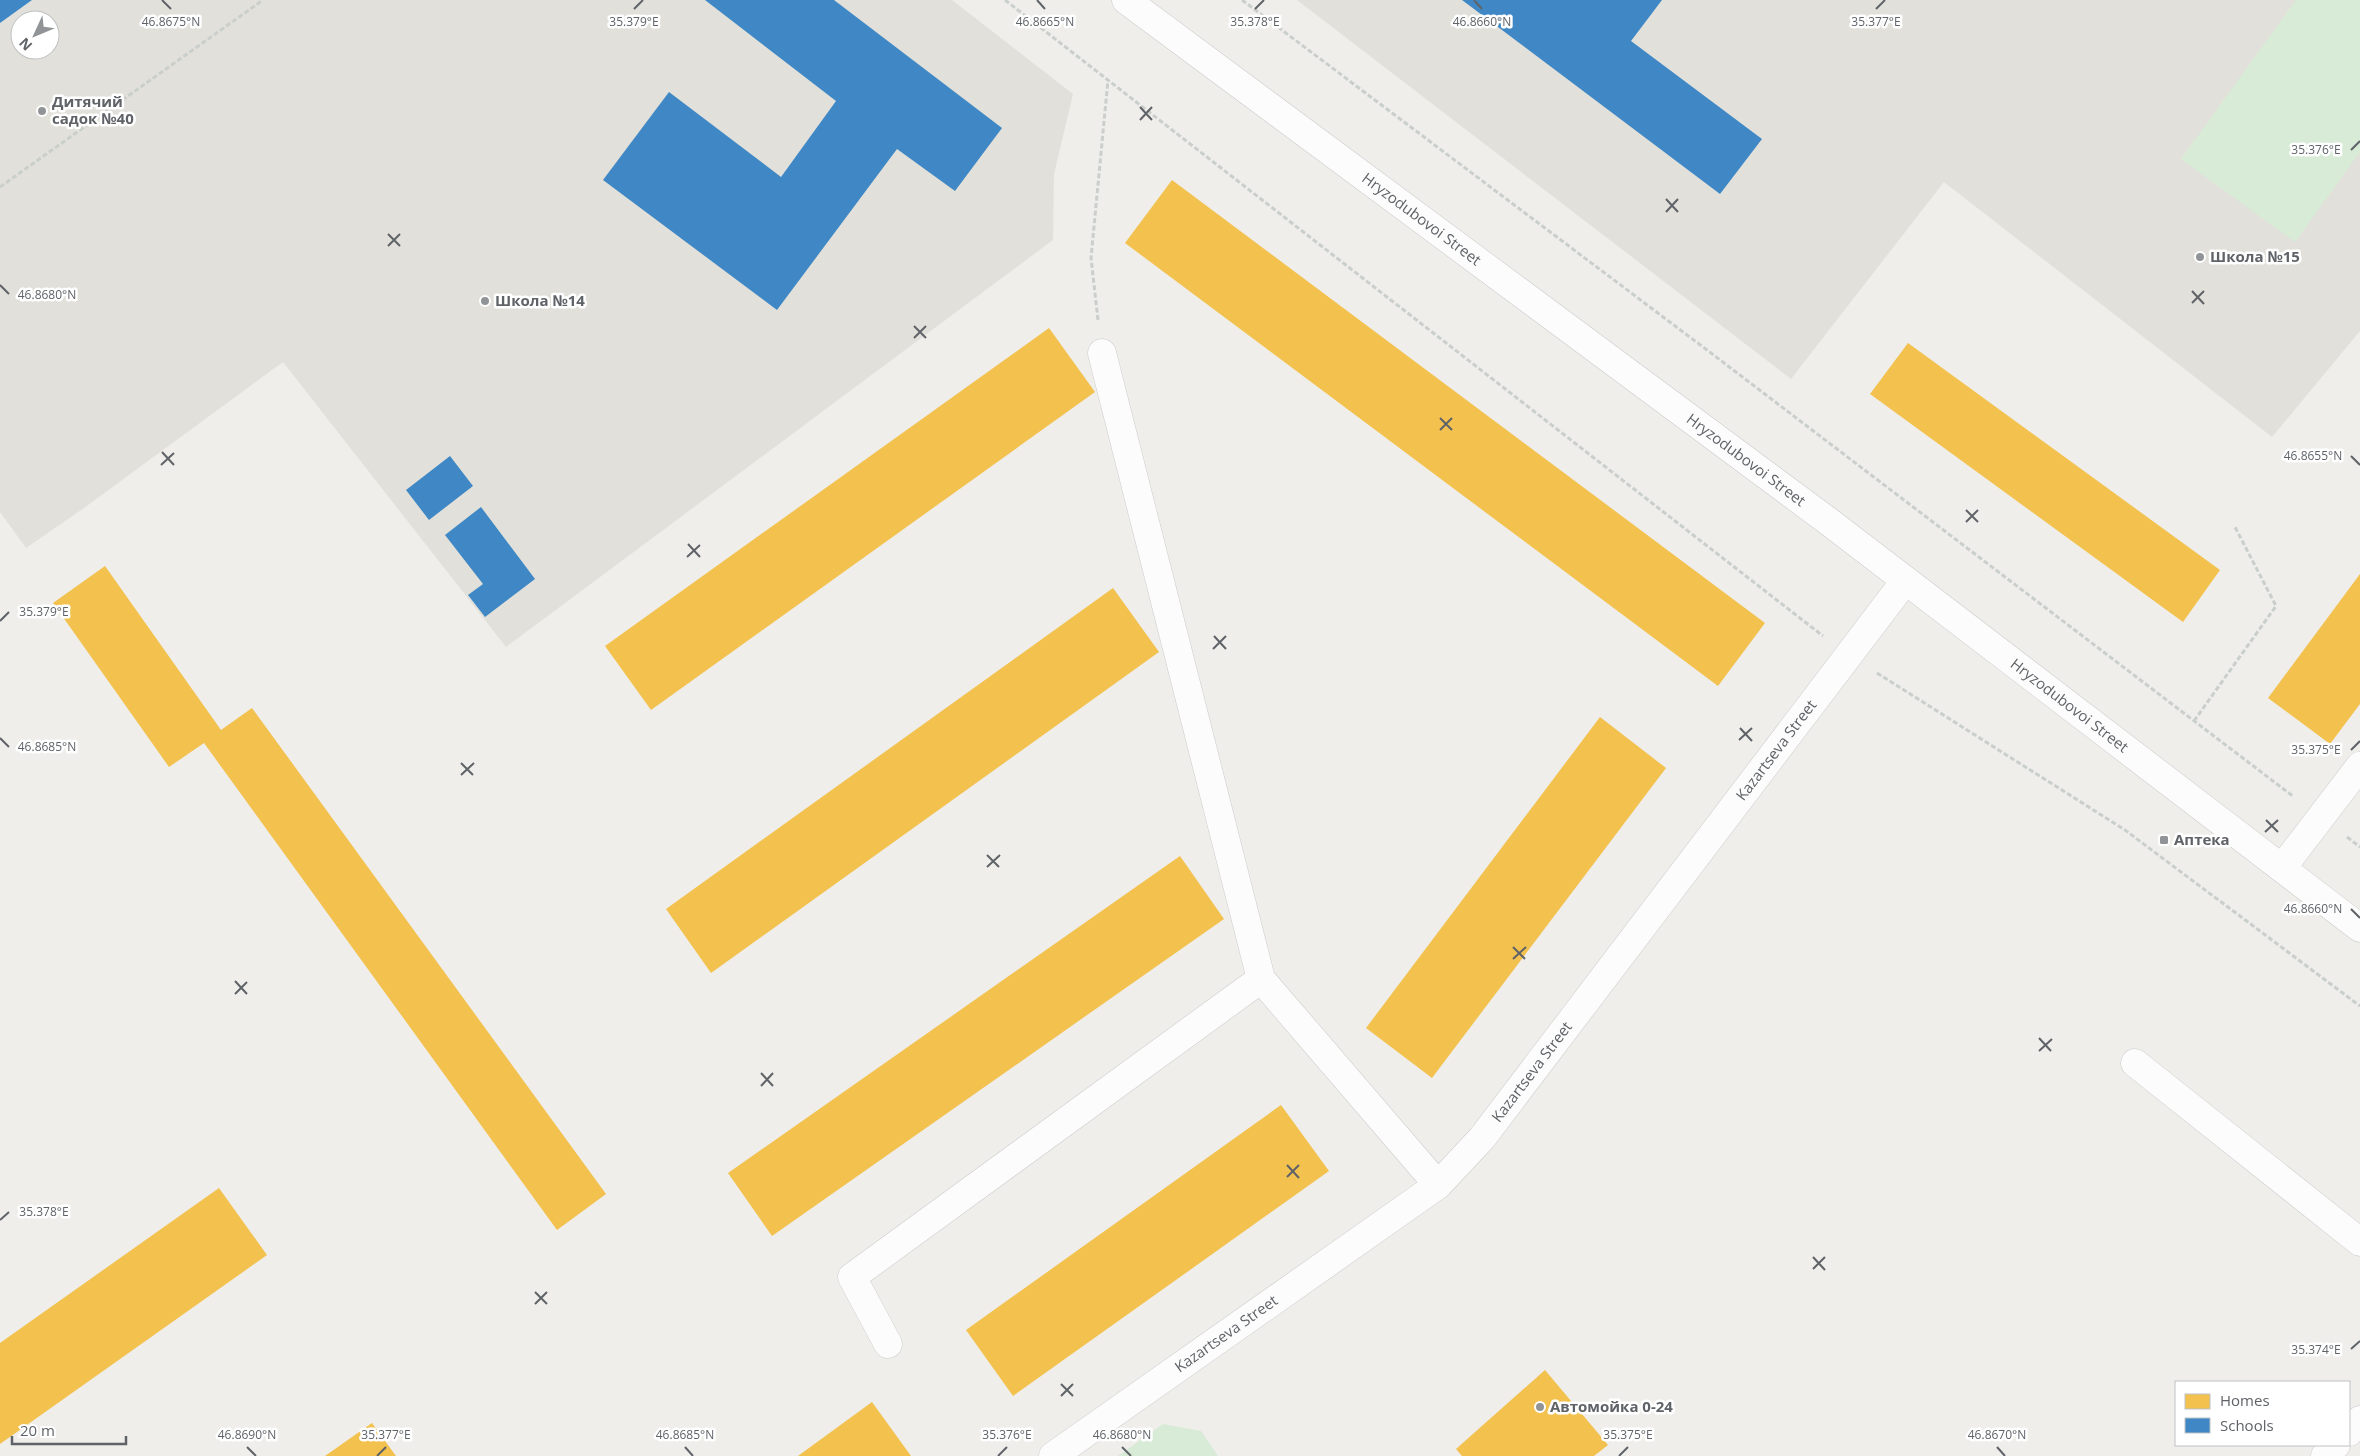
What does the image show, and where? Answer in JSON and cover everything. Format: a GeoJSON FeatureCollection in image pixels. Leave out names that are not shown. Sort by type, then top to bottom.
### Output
{"type":"FeatureCollection","features":[{"type":"Feature","properties":{"kind":"street","name":"Hryzodubovoi Street"},"geometry":{"type":"LineString","coordinates":[[1126,0],[1772,478],[2360,928]]}},
{"type":"Feature","properties":{"kind":"street"},"geometry":{"type":"LineString","coordinates":[[1102,353],[1261,979],[1438,1185]]}},
{"type":"Feature","properties":{"kind":"street","name":"Kazartseva Street"},"geometry":{"type":"LineString","coordinates":[[1053,1456],[1438,1185],[1482,1138],[1905,581]]}},
{"type":"Feature","properties":{"kind":"street"},"geometry":{"type":"LineString","coordinates":[[2282,868],[2360,766]]}},
{"type":"Feature","properties":{"kind":"street"},"geometry":{"type":"LineString","coordinates":[[888,1344],[852,1276],[1261,979]]}},
{"type":"Feature","properties":{"kind":"street"},"geometry":{"type":"LineString","coordinates":[[2135,1063],[2360,1242]]}},
{"type":"Feature","properties":{"kind":"street"},"geometry":{"type":"LineString","coordinates":[[2350,1431],[2360,1420]]}},
{"type":"Feature","properties":{"kind":"street"},"geometry":{"type":"LineString","coordinates":[[2325,1456],[2335,1446]]}},
{"type":"Feature","properties":{"kind":"path"},"geometry":{"type":"LineString","coordinates":[[0,187],[263,0]]}},
{"type":"Feature","properties":{"kind":"path"},"geometry":{"type":"LineString","coordinates":[[1004,0],[1849,655],[2125,830],[2360,1006]]}},
{"type":"Feature","properties":{"kind":"path"},"geometry":{"type":"LineString","coordinates":[[1242,0],[1707,350],[2360,847]]}},
{"type":"Feature","properties":{"kind":"path"},"geometry":{"type":"LineString","coordinates":[[1102,353],[1091,258],[1108,80]]}},
{"type":"Feature","properties":{"kind":"path"},"geometry":{"type":"LineString","coordinates":[[2194,721],[2276,606],[2235,527]]}},
{"type":"Feature","properties":{"kind":"shaded area","name":"Школа №14"},"geometry":{"type":"Polygon","coordinates":[[[0,0],[952,0],[1073,94],[1054,174],[1053,240],[506,647],[283,362],[84,508],[26,548],[0,512],[0,0]]]}},
{"type":"Feature","properties":{"kind":"shaded area","name":"Школа №15"},"geometry":{"type":"Polygon","coordinates":[[[1297,0],[2360,0],[2360,331],[2272,437],[1944,182],[1791,379],[1297,0]]]}},
{"type":"Feature","properties":{"kind":"green space"},"geometry":{"type":"Polygon","coordinates":[[[2296,0],[2360,0],[2360,152],[2295,242],[2181,159],[2296,0]]]}},
{"type":"Feature","properties":{"kind":"green space"},"geometry":{"type":"Polygon","coordinates":[[[1163,1424],[1201,1431],[1218,1456],[1118,1456],[1163,1424]]]}},
{"type":"Feature","properties":{"kind":"building: Homes"},"geometry":{"type":"Polygon","coordinates":[[[1172,180],[1765,623],[1718,686],[1125,243],[1172,180]]]}},
{"type":"Feature","properties":{"kind":"building: Homes"},"geometry":{"type":"Polygon","coordinates":[[[1049,328],[1095,392],[651,710],[605,646],[1049,328]]]}},
{"type":"Feature","properties":{"kind":"building: Homes"},"geometry":{"type":"Polygon","coordinates":[[[1908,343],[2220,570],[2183,622],[1870,394],[1908,343]]]}},
{"type":"Feature","properties":{"kind":"building: Homes"},"geometry":{"type":"Polygon","coordinates":[[[105,566],[221,730],[252,708],[606,1194],[557,1230],[204,743],[169,767],[53,603],[105,566]]]}},
{"type":"Feature","properties":{"kind":"building: Homes"},"geometry":{"type":"Polygon","coordinates":[[[2360,574],[2360,704],[2330,744],[2268,698],[2360,574]]]}},
{"type":"Feature","properties":{"kind":"building: Homes"},"geometry":{"type":"Polygon","coordinates":[[[1113,588],[1159,652],[711,973],[666,909],[1113,588]]]}},
{"type":"Feature","properties":{"kind":"building: Homes"},"geometry":{"type":"Polygon","coordinates":[[[1600,717],[1666,768],[1432,1078],[1366,1028],[1600,717]]]}},
{"type":"Feature","properties":{"kind":"building: Homes"},"geometry":{"type":"Polygon","coordinates":[[[1180,856],[1224,919],[772,1236],[728,1173],[1180,856]]]}},
{"type":"Feature","properties":{"kind":"building: Homes"},"geometry":{"type":"Polygon","coordinates":[[[1281,1105],[1329,1171],[1013,1396],[966,1330],[1281,1105]]]}},
{"type":"Feature","properties":{"kind":"building: Homes"},"geometry":{"type":"Polygon","coordinates":[[[219,1188],[267,1255],[0,1444],[0,1343],[219,1188]]]}},
{"type":"Feature","properties":{"kind":"building: Homes","name":"Автомойка 0-24"},"geometry":{"type":"Polygon","coordinates":[[[1545,1370],[1608,1445],[1594,1456],[1462,1456],[1456,1449],[1545,1370]]]}},
{"type":"Feature","properties":{"kind":"building: Homes"},"geometry":{"type":"Polygon","coordinates":[[[872,1402],[911,1456],[798,1456],[872,1402]]]}},
{"type":"Feature","properties":{"kind":"building: Homes"},"geometry":{"type":"Polygon","coordinates":[[[372,1423],[396,1456],[325,1456],[372,1423]]]}},
{"type":"Feature","properties":{"kind":"building: Schools"},"geometry":{"type":"Polygon","coordinates":[[[0,0],[32,0],[18,10],[10,10],[10,16],[0,23],[0,0]]]}},
{"type":"Feature","properties":{"kind":"building: Schools"},"geometry":{"type":"Polygon","coordinates":[[[705,0],[834,0],[1002,128],[955,191],[897,149],[777,310],[603,180],[669,92],[781,177],[836,101],[705,0]]]}},
{"type":"Feature","properties":{"kind":"building: Schools"},"geometry":{"type":"Polygon","coordinates":[[[1462,0],[1662,0],[1631,41],[1762,139],[1720,194],[1462,0]]]}},
{"type":"Feature","properties":{"kind":"building: Schools"},"geometry":{"type":"Polygon","coordinates":[[[450,456],[473,486],[429,520],[406,490],[450,456]]]}},
{"type":"Feature","properties":{"kind":"building: Schools"},"geometry":{"type":"Polygon","coordinates":[[[481,507],[535,579],[485,617],[468,595],[483,584],[445,535],[481,507]]]}},
{"type":"Feature","properties":{"kind":"place","name":"Дитячий садок №40"},"geometry":{"type":"Point","coordinates":[42,111]}},
{"type":"Feature","properties":{"kind":"place","name":"Школа №15"},"geometry":{"type":"Point","coordinates":[2200,257]}},
{"type":"Feature","properties":{"kind":"place","name":"Школа №14"},"geometry":{"type":"Point","coordinates":[485,301]}},
{"type":"Feature","properties":{"kind":"place","name":"Аптека"},"geometry":{"type":"Point","coordinates":[2164,840]}},
{"type":"Feature","properties":{"kind":"place","name":"Автомойка 0-24"},"geometry":{"type":"Point","coordinates":[1540,1407]}}]}
